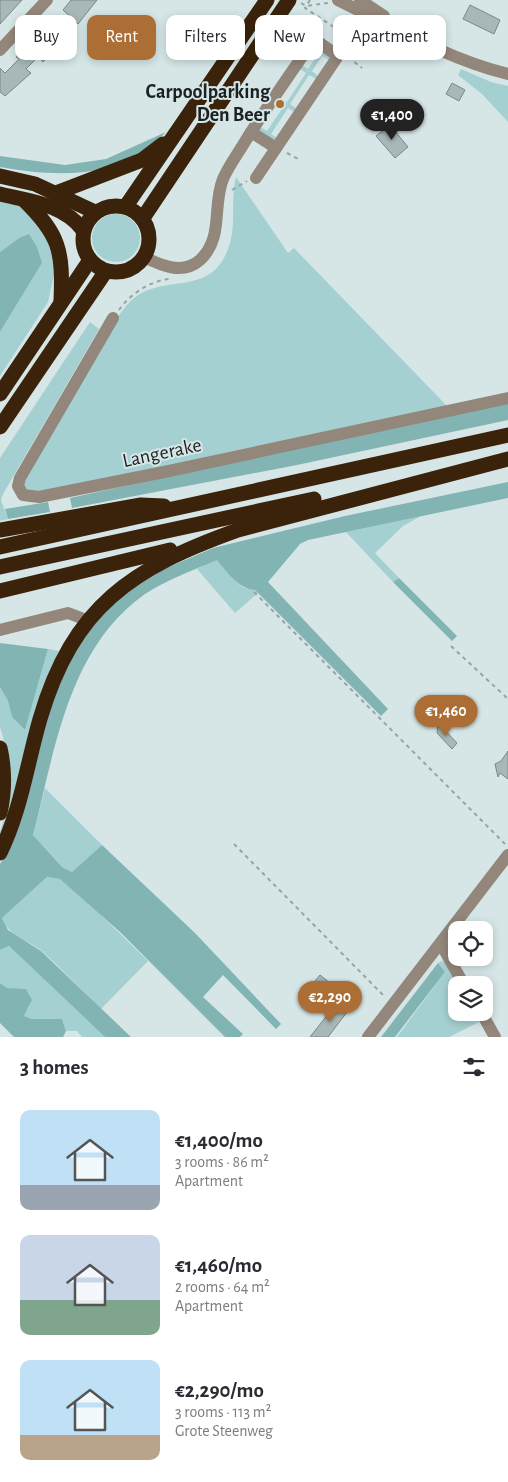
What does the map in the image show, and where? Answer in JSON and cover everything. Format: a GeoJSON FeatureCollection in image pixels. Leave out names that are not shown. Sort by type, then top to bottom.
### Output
{"type":"FeatureCollection","features":[{"type":"Feature","properties":{"kind":"highway"},"geometry":{"type":"LineString","coordinates":[[126,206],[267,0]]}},
{"type":"Feature","properties":{"kind":"highway"},"geometry":{"type":"LineString","coordinates":[[143,218],[290,0]]}},
{"type":"Feature","properties":{"kind":"highway"},"geometry":{"type":"LineString","coordinates":[[56,193],[142,160],[175,136]]}},
{"type":"Feature","properties":{"kind":"highway"},"geometry":{"type":"LineString","coordinates":[[0,176],[35,184],[95,212]]}},
{"type":"Feature","properties":{"kind":"highway"},"geometry":{"type":"LineString","coordinates":[[0,194],[48,205],[78,223],[83,230],[84,251],[90,260],[106,271],[120,272],[134,267],[144,257],[149,244],[149,231],[143,218],[126,206],[110,205],[95,212],[83,230]]}},
{"type":"Feature","properties":{"kind":"highway"},"geometry":{"type":"LineString","coordinates":[[24,200],[42,217],[54,232],[60,253],[61,300]]}},
{"type":"Feature","properties":{"kind":"highway"},"geometry":{"type":"LineString","coordinates":[[0,394],[61,300],[90,260]]}},
{"type":"Feature","properties":{"kind":"highway"},"geometry":{"type":"LineString","coordinates":[[0,427],[106,271]]}},
{"type":"Feature","properties":{"kind":"highway"},"geometry":{"type":"LineString","coordinates":[[0,547],[508,435]]}},
{"type":"Feature","properties":{"kind":"highway"},"geometry":{"type":"LineString","coordinates":[[0,591],[203,542],[302,512],[508,458]]}},
{"type":"Feature","properties":{"kind":"highway"},"geometry":{"type":"LineString","coordinates":[[0,567],[508,458]]}},
{"type":"Feature","properties":{"kind":"highway"},"geometry":{"type":"LineString","coordinates":[[0,530],[141,504],[183,507]]}},
{"type":"Feature","properties":{"kind":"highway"},"geometry":{"type":"LineString","coordinates":[[0,853],[14,823],[40,719],[63,657],[101,605],[126,583],[152,566],[203,542]]}},
{"type":"Feature","properties":{"kind":"highway"},"geometry":{"type":"LineString","coordinates":[[0,748],[4,769],[4,795],[0,813]]}},
{"type":"Feature","properties":{"kind":"street"},"geometry":{"type":"LineString","coordinates":[[0,50],[47,0]]}},
{"type":"Feature","properties":{"kind":"street"},"geometry":{"type":"LineString","coordinates":[[339,0],[368,15]]}},
{"type":"Feature","properties":{"kind":"street"},"geometry":{"type":"LineString","coordinates":[[360,0],[382,15]]}},
{"type":"Feature","properties":{"kind":"street"},"geometry":{"type":"LineString","coordinates":[[144,257],[165,267],[183,268],[194,264],[207,252],[215,240],[218,192],[224,176],[251,132],[314,39],[333,50]]}},
{"type":"Feature","properties":{"kind":"street"},"geometry":{"type":"LineString","coordinates":[[446,51],[482,68],[508,74]]}},
{"type":"Feature","properties":{"kind":"street"},"geometry":{"type":"LineString","coordinates":[[256,178],[335,60]]}},
{"type":"Feature","properties":{"kind":"street"},"geometry":{"type":"LineString","coordinates":[[251,132],[276,148]]}},
{"type":"Feature","properties":{"kind":"street","name":"Langerake"},"geometry":{"type":"LineString","coordinates":[[113,318],[20,478],[18,486],[23,495],[39,497],[160,473],[508,398]]}},
{"type":"Feature","properties":{"kind":"street"},"geometry":{"type":"LineString","coordinates":[[0,630],[68,613],[89,621]]}},
{"type":"Feature","properties":{"kind":"street"},"geometry":{"type":"LineString","coordinates":[[368,1037],[508,855]]}},
{"type":"Feature","properties":{"kind":"street"},"geometry":{"type":"LineString","coordinates":[[441,944],[459,976]]}},
{"type":"Feature","properties":{"kind":"street"},"geometry":{"type":"LineString","coordinates":[[486,1021],[495,1037]]}},
{"type":"Feature","properties":{"kind":"path"},"geometry":{"type":"LineString","coordinates":[[297,0],[333,25]]}},
{"type":"Feature","properties":{"kind":"path"},"geometry":{"type":"LineString","coordinates":[[306,6],[310,0]]}},
{"type":"Feature","properties":{"kind":"path"},"geometry":{"type":"LineString","coordinates":[[306,6],[339,0]]}},
{"type":"Feature","properties":{"kind":"path"},"geometry":{"type":"LineString","coordinates":[[349,60],[362,68]]}},
{"type":"Feature","properties":{"kind":"path"},"geometry":{"type":"LineString","coordinates":[[276,148],[300,160]]}},
{"type":"Feature","properties":{"kind":"path"},"geometry":{"type":"LineString","coordinates":[[254,592],[508,847]]}},
{"type":"Feature","properties":{"kind":"path"},"geometry":{"type":"LineString","coordinates":[[451,646],[508,699]]}},
{"type":"Feature","properties":{"kind":"path"},"geometry":{"type":"LineString","coordinates":[[234,844],[393,1006]]}},
{"type":"Feature","properties":{"kind":"shaded area"},"geometry":{"type":"Polygon","coordinates":[[[323,51],[331,56],[329,60],[323,57],[323,51]]]}},
{"type":"Feature","properties":{"kind":"shaded area"},"geometry":{"type":"Polygon","coordinates":[[[314,60],[319,60],[312,71],[318,76],[316,79],[309,75],[290,104],[297,109],[294,112],[288,108],[271,134],[277,138],[275,141],[258,131],[260,127],[267,131],[284,106],[278,101],[280,98],[287,102],[306,73],[300,69],[302,65],[308,69],[314,60]]]}},
{"type":"Feature","properties":{"kind":"shaded area"},"geometry":{"type":"Polygon","coordinates":[[[461,69],[491,82],[508,86],[508,122],[482,94],[458,75],[461,69]]]}},
{"type":"Feature","properties":{"kind":"shaded area"},"geometry":{"type":"Polygon","coordinates":[[[166,132],[139,155],[123,163],[106,168],[71,173],[53,173],[0,167],[0,156],[65,165],[106,159],[166,132]]]}},
{"type":"Feature","properties":{"kind":"shaded area"},"geometry":{"type":"Polygon","coordinates":[[[236,177],[288,253],[294,248],[448,407],[41,493],[25,489],[24,483],[115,321],[127,305],[139,294],[153,288],[196,280],[209,275],[219,265],[231,240],[233,195],[236,177]]]}},
{"type":"Feature","properties":{"kind":"shaded area"},"geometry":{"type":"Polygon","coordinates":[[[0,201],[26,208],[45,229],[56,266],[48,302],[0,376],[0,332],[42,263],[19,238],[0,252],[0,201]]]}},
{"type":"Feature","properties":{"kind":"shaded area"},"geometry":{"type":"Polygon","coordinates":[[[111,214],[121,214],[133,221],[140,233],[140,243],[133,255],[121,262],[111,262],[103,258],[96,251],[92,243],[92,233],[96,225],[103,218],[111,214]]]}},
{"type":"Feature","properties":{"kind":"shaded area"},"geometry":{"type":"Polygon","coordinates":[[[29,234],[37,247],[42,263],[0,332],[0,252],[19,238],[29,234]]]}},
{"type":"Feature","properties":{"kind":"shaded area"},"geometry":{"type":"Polygon","coordinates":[[[90,322],[99,329],[3,494],[1,500],[8,519],[0,521],[0,458],[90,322]]]}},
{"type":"Feature","properties":{"kind":"shaded area"},"geometry":{"type":"Polygon","coordinates":[[[508,402],[508,420],[297,465],[72,508],[70,498],[508,402]]]}},
{"type":"Feature","properties":{"kind":"shaded area"},"geometry":{"type":"Polygon","coordinates":[[[508,482],[508,498],[308,540],[300,544],[268,582],[388,709],[381,716],[255,590],[238,583],[217,560],[153,589],[119,616],[98,642],[68,703],[33,835],[62,867],[72,872],[102,845],[195,933],[281,1024],[276,1029],[223,975],[203,997],[243,1034],[240,1037],[225,1037],[120,932],[60,879],[47,877],[2,918],[8,930],[41,951],[131,1037],[105,1037],[9,946],[0,950],[0,864],[5,855],[57,682],[78,643],[115,602],[138,584],[162,570],[213,548],[345,516],[508,482]]]}},
{"type":"Feature","properties":{"kind":"shaded area"},"geometry":{"type":"Polygon","coordinates":[[[48,502],[50,512],[8,519],[5,509],[48,502]]]}},
{"type":"Feature","properties":{"kind":"shaded area"},"geometry":{"type":"Polygon","coordinates":[[[421,516],[403,526],[375,553],[399,578],[393,582],[346,532],[421,516]]]}},
{"type":"Feature","properties":{"kind":"shaded area"},"geometry":{"type":"Polygon","coordinates":[[[217,559],[235,582],[258,593],[235,613],[197,569],[217,559]]]}},
{"type":"Feature","properties":{"kind":"shaded area"},"geometry":{"type":"Polygon","coordinates":[[[399,578],[457,636],[452,641],[393,582],[399,578]]]}},
{"type":"Feature","properties":{"kind":"shaded area"},"geometry":{"type":"Polygon","coordinates":[[[0,643],[48,649],[25,730],[12,717],[8,701],[0,687],[0,643]]]}},
{"type":"Feature","properties":{"kind":"shaded area"},"geometry":{"type":"Polygon","coordinates":[[[48,649],[59,651],[47,677],[0,840],[0,832],[8,805],[5,744],[0,727],[0,687],[8,701],[12,717],[25,730],[48,649]]]}},
{"type":"Feature","properties":{"kind":"shaded area"},"geometry":{"type":"Polygon","coordinates":[[[45,788],[102,845],[72,872],[62,867],[33,835],[45,788]]]}},
{"type":"Feature","properties":{"kind":"shaded area"},"geometry":{"type":"Polygon","coordinates":[[[47,877],[60,879],[70,885],[148,961],[101,1009],[43,952],[9,930],[2,918],[47,877]]]}},
{"type":"Feature","properties":{"kind":"shaded area"},"geometry":{"type":"Polygon","coordinates":[[[9,946],[105,1037],[82,1037],[77,1031],[66,1031],[62,1019],[32,1019],[24,1016],[29,1007],[20,990],[7,988],[0,983],[0,950],[9,946]]]}},
{"type":"Feature","properties":{"kind":"shaded area"},"geometry":{"type":"Polygon","coordinates":[[[442,961],[448,964],[455,976],[448,976],[448,1021],[479,1022],[449,1037],[397,1037],[445,972],[438,963],[442,961]]]}},
{"type":"Feature","properties":{"kind":"shaded area"},"geometry":{"type":"Polygon","coordinates":[[[438,963],[445,972],[395,1037],[381,1037],[438,963]]]}},
{"type":"Feature","properties":{"kind":"shaded area"},"geometry":{"type":"Polygon","coordinates":[[[0,983],[7,988],[26,989],[32,1000],[24,1016],[32,1019],[62,1019],[66,1031],[63,1037],[14,1037],[0,1023],[0,983]]]}},
{"type":"Feature","properties":{"kind":"building"},"geometry":{"type":"Polygon","coordinates":[[[0,0],[22,0],[0,24],[0,0]]]}},
{"type":"Feature","properties":{"kind":"building"},"geometry":{"type":"Polygon","coordinates":[[[71,0],[97,0],[78,24],[77,15],[68,15],[63,10],[71,0]]]}},
{"type":"Feature","properties":{"kind":"building"},"geometry":{"type":"Polygon","coordinates":[[[470,5],[500,20],[494,34],[463,19],[470,5]]]}},
{"type":"Feature","properties":{"kind":"building"},"geometry":{"type":"Polygon","coordinates":[[[18,60],[35,60],[26,69],[31,73],[5,96],[0,92],[0,68],[5,73],[18,60]]]}},
{"type":"Feature","properties":{"kind":"building"},"geometry":{"type":"Polygon","coordinates":[[[452,83],[465,90],[459,101],[446,94],[452,83]]]}},
{"type":"Feature","properties":{"kind":"building"},"geometry":{"type":"Polygon","coordinates":[[[390,125],[408,147],[395,158],[376,136],[390,125]]]}},
{"type":"Feature","properties":{"kind":"building"},"geometry":{"type":"Polygon","coordinates":[[[438,723],[457,743],[452,749],[437,733],[438,723]]]}},
{"type":"Feature","properties":{"kind":"building"},"geometry":{"type":"Polygon","coordinates":[[[508,751],[508,779],[500,773],[498,777],[495,764],[501,761],[508,751]]]}},
{"type":"Feature","properties":{"kind":"building"},"geometry":{"type":"Polygon","coordinates":[[[320,975],[340,991],[336,996],[315,981],[320,975]]]}},
{"type":"Feature","properties":{"kind":"building"},"geometry":{"type":"Polygon","coordinates":[[[336,1004],[347,1012],[328,1037],[310,1037],[336,1004]]]}},
{"type":"Feature","properties":{"kind":"place","name":"Carpoolparking Den Beer"},"geometry":{"type":"Point","coordinates":[280,104]}}]}
